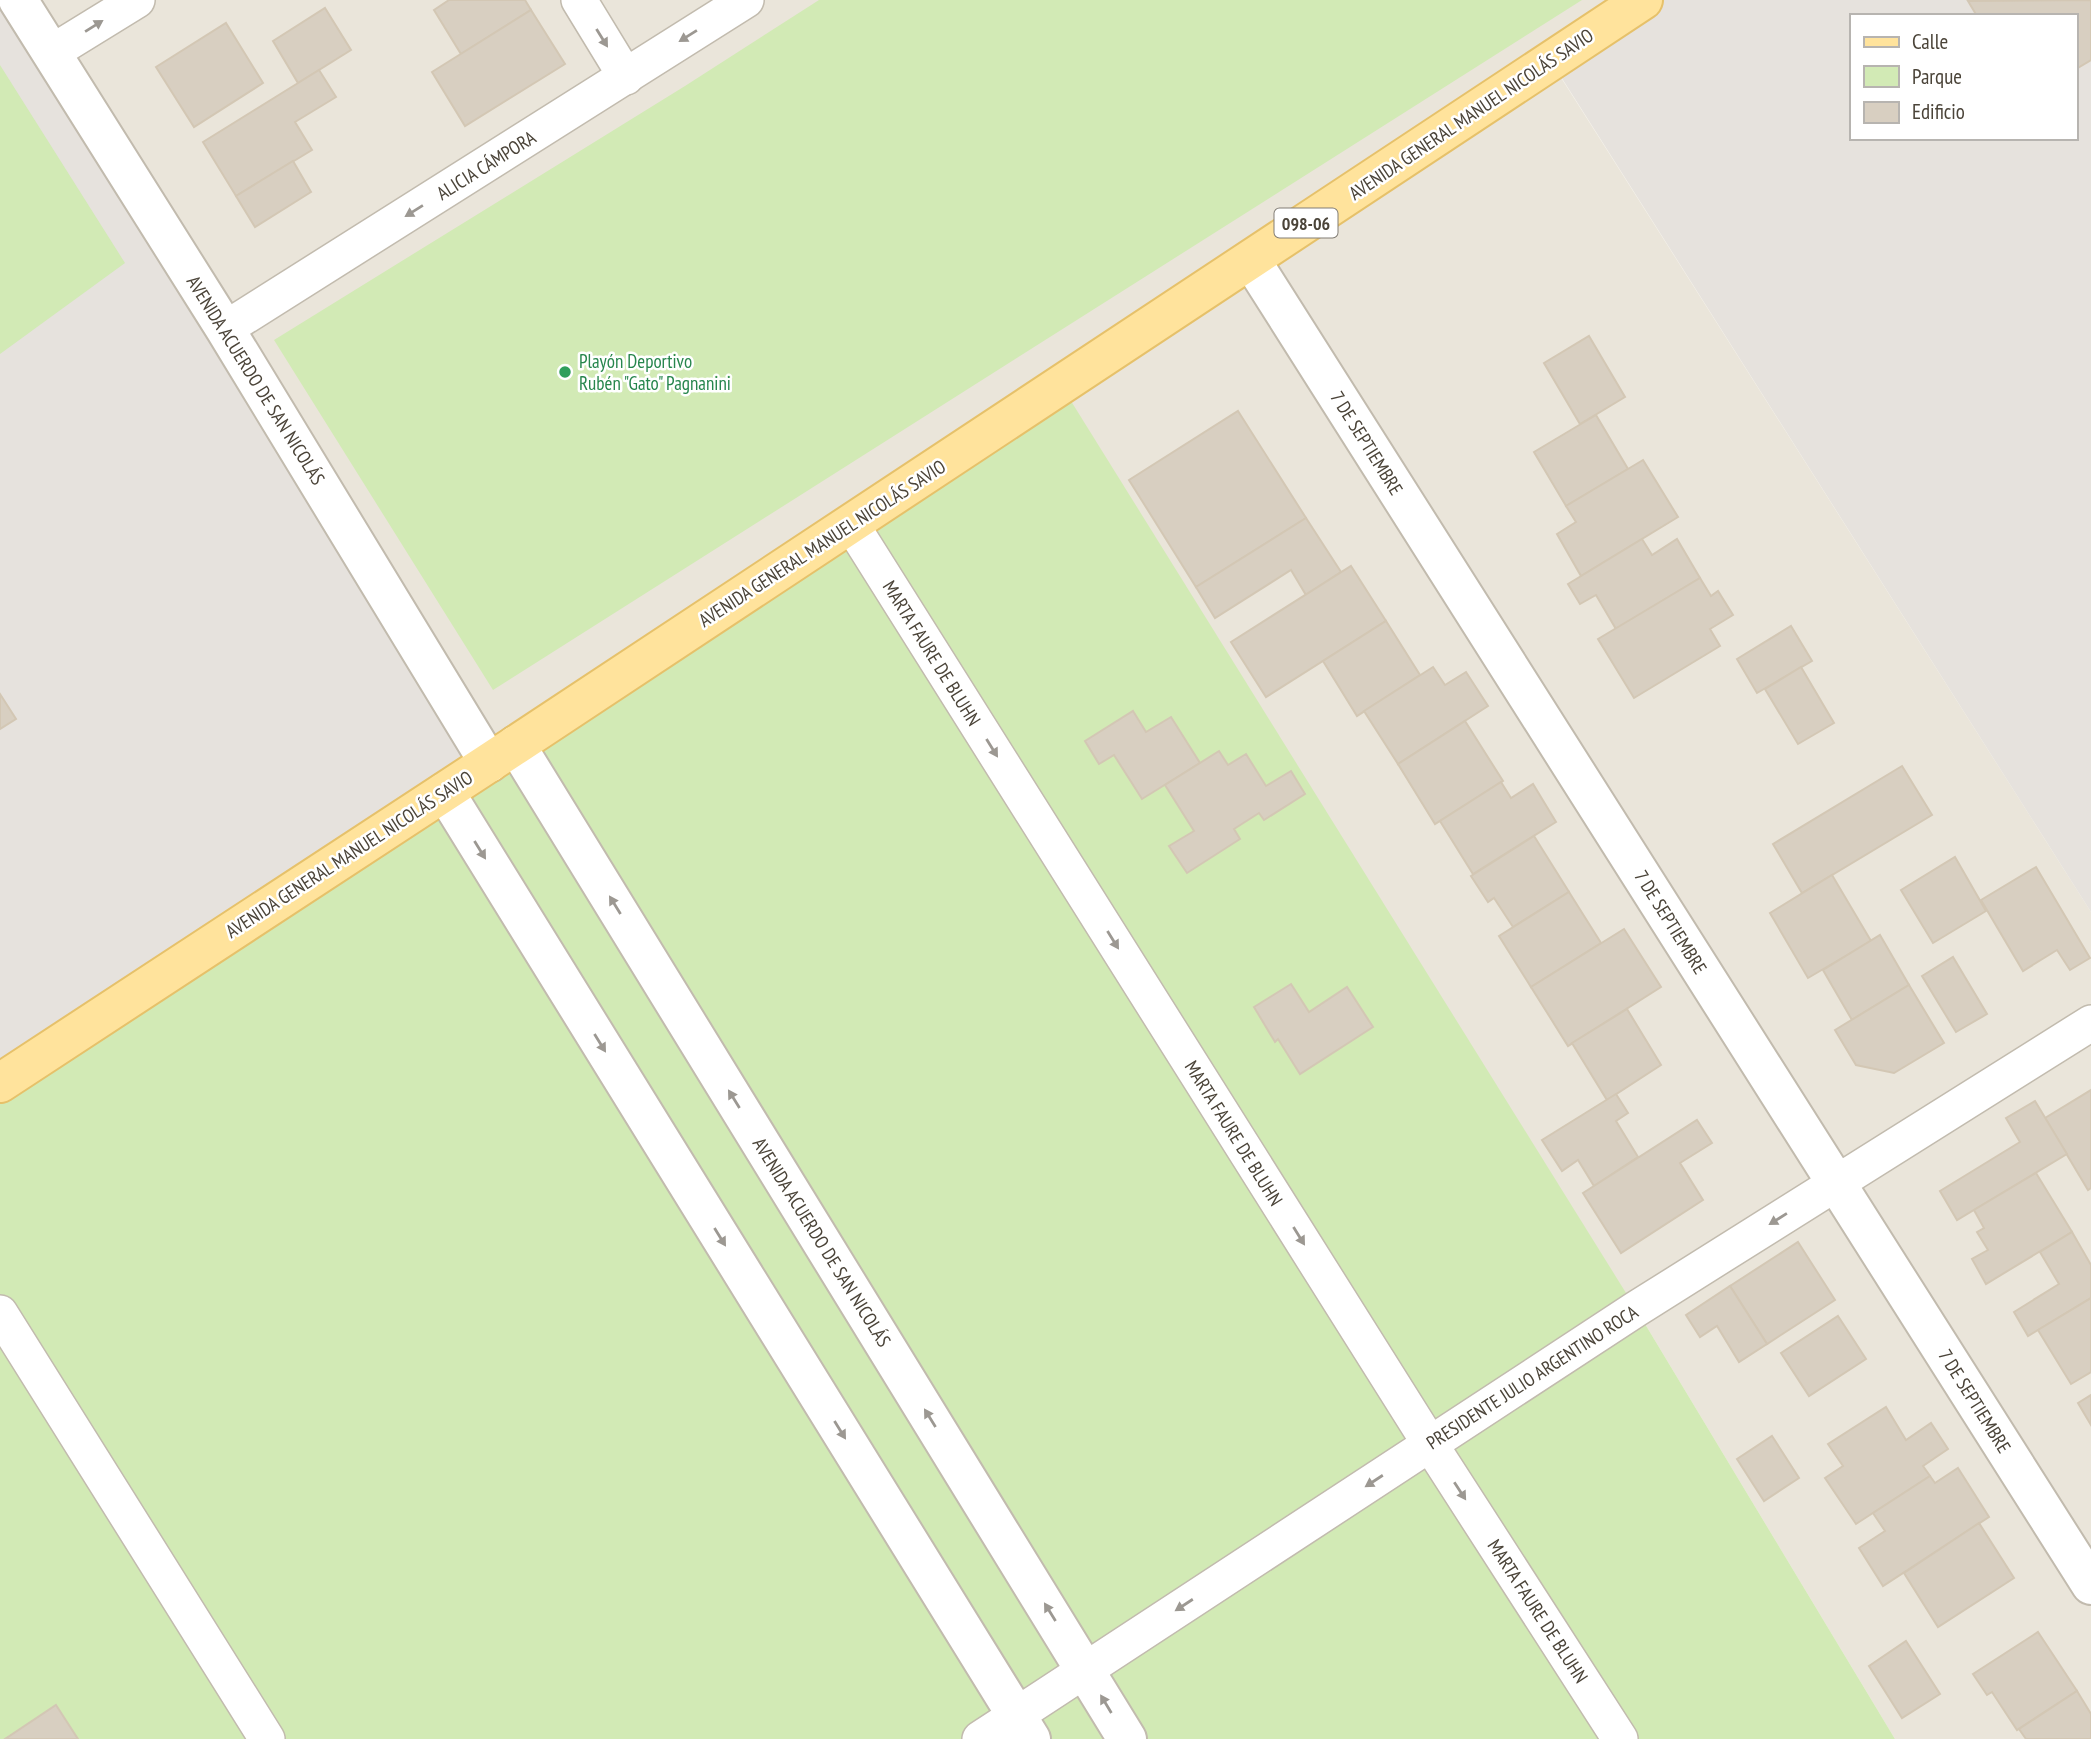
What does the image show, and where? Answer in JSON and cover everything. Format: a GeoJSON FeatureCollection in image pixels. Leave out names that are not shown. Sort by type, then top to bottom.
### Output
{"type":"FeatureCollection","features":[{"type":"Feature","properties":{"kind":"main road","name":"AVENIDA GENERAL MANUEL NICOLÁS SAVIO"},"geometry":{"type":"LineString","coordinates":[[0,1083],[503,754],[1643,0]]}},
{"type":"Feature","properties":{"kind":"street","name":"AVENIDA ACUERDO DE SAN NICOLÁS"},"geometry":{"type":"LineString","coordinates":[[18,0],[225,329],[503,754],[1127,1739]]}},
{"type":"Feature","properties":{"kind":"street"},"geometry":{"type":"LineString","coordinates":[[51,53],[136,0]]}},
{"type":"Feature","properties":{"kind":"street"},"geometry":{"type":"LineString","coordinates":[[579,0],[626,77]]}},
{"type":"Feature","properties":{"kind":"street","name":"ALICIA CÁMPORA"},"geometry":{"type":"LineString","coordinates":[[225,329],[746,0]]}},
{"type":"Feature","properties":{"kind":"street","name":"7 DE SEPTIEMBRE"},"geometry":{"type":"LineString","coordinates":[[1251,260],[2091,1585]]}},
{"type":"Feature","properties":{"kind":"street","name":"MARTA FAURE DE BLUHN"},"geometry":{"type":"LineString","coordinates":[[851,524],[1430,1444],[1620,1739]]}},
{"type":"Feature","properties":{"kind":"street"},"geometry":{"type":"LineString","coordinates":[[445,792],[1023,1727]]}},
{"type":"Feature","properties":{"kind":"street","name":"PRESIDENTE JULIO ARGENTINO ROCA"},"geometry":{"type":"LineString","coordinates":[[979,1739],[1023,1727],[1085,1670],[1636,1309],[2091,1023]]}},
{"type":"Feature","properties":{"kind":"street"},"geometry":{"type":"LineString","coordinates":[[0,1313],[253,1734]]}},
{"type":"Feature","properties":{"kind":"shaded area"},"geometry":{"type":"Polygon","coordinates":[[[0,0],[489,763],[0,1083],[0,0]]]}},
{"type":"Feature","properties":{"kind":"shaded area"},"geometry":{"type":"Polygon","coordinates":[[[18,0],[1643,0],[1551,62],[2091,912],[2091,1739],[1895,1739],[1636,1309],[489,763],[18,0]]]}},
{"type":"Feature","properties":{"kind":"shaded area"},"geometry":{"type":"Polygon","coordinates":[[[1643,0],[2091,0],[2091,912],[1551,61],[1643,0]]]}},
{"type":"Feature","properties":{"kind":"green space"},"geometry":{"type":"Polygon","coordinates":[[[819,0],[1582,0],[493,690],[274,340],[819,0]]]}},
{"type":"Feature","properties":{"kind":"green space"},"geometry":{"type":"Polygon","coordinates":[[[0,65],[125,263],[0,354],[0,65]]]}},
{"type":"Feature","properties":{"kind":"green space"},"geometry":{"type":"Polygon","coordinates":[[[1061,385],[1636,1309],[1895,1739],[0,1739],[0,1083],[1061,385]]]}},
{"type":"Feature","properties":{"kind":"building"},"geometry":{"type":"Polygon","coordinates":[[[449,0],[525,0],[531,10],[461,54],[434,10],[449,0]]]}},
{"type":"Feature","properties":{"kind":"building"},"geometry":{"type":"Polygon","coordinates":[[[2091,0],[2091,60],[2077,68],[2077,14],[1976,14],[1968,1],[2091,0]]]}},
{"type":"Feature","properties":{"kind":"building"},"geometry":{"type":"Polygon","coordinates":[[[325,8],[351,50],[298,83],[273,41],[325,8]]]}},
{"type":"Feature","properties":{"kind":"building"},"geometry":{"type":"Polygon","coordinates":[[[531,10],[565,64],[465,126],[432,72],[531,10]]]}},
{"type":"Feature","properties":{"kind":"building"},"geometry":{"type":"Polygon","coordinates":[[[226,23],[263,83],[194,127],[156,67],[226,23]]]}},
{"type":"Feature","properties":{"kind":"building"},"geometry":{"type":"Polygon","coordinates":[[[319,70],[336,97],[295,122],[312,150],[236,196],[203,142],[319,70]]]}},
{"type":"Feature","properties":{"kind":"building"},"geometry":{"type":"Polygon","coordinates":[[[293,161],[311,192],[255,227],[236,196],[293,161]]]}},
{"type":"Feature","properties":{"kind":"building"},"geometry":{"type":"Polygon","coordinates":[[[1589,336],[1625,397],[1580,424],[1544,363],[1589,336]]]}},
{"type":"Feature","properties":{"kind":"building"},"geometry":{"type":"Polygon","coordinates":[[[1238,411],[1306,518],[1196,587],[1129,480],[1238,411]]]}},
{"type":"Feature","properties":{"kind":"building"},"geometry":{"type":"Polygon","coordinates":[[[1596,415],[1628,469],[1566,506],[1534,452],[1596,415]]]}},
{"type":"Feature","properties":{"kind":"building"},"geometry":{"type":"Polygon","coordinates":[[[1643,460],[1678,517],[1581,576],[1557,534],[1576,522],[1566,506],[1643,460]]]}},
{"type":"Feature","properties":{"kind":"building"},"geometry":{"type":"Polygon","coordinates":[[[1306,518],[1341,572],[1306,595],[1291,570],[1215,618],[1196,587],[1306,518]]]}},
{"type":"Feature","properties":{"kind":"building"},"geometry":{"type":"Polygon","coordinates":[[[1642,539],[1652,555],[1677,539],[1700,578],[1616,629],[1596,595],[1580,604],[1568,584],[1642,539]]]}},
{"type":"Feature","properties":{"kind":"building"},"geometry":{"type":"Polygon","coordinates":[[[1351,566],[1386,621],[1266,697],[1231,642],[1351,566]]]}},
{"type":"Feature","properties":{"kind":"building"},"geometry":{"type":"Polygon","coordinates":[[[1700,578],[1711,596],[1718,591],[1733,615],[1710,629],[1720,646],[1634,698],[1598,639],[1700,578]]]}},
{"type":"Feature","properties":{"kind":"building"},"geometry":{"type":"Polygon","coordinates":[[[1386,621],[1420,675],[1357,716],[1323,661],[1386,621]]]}},
{"type":"Feature","properties":{"kind":"building"},"geometry":{"type":"Polygon","coordinates":[[[1791,626],[1812,661],[1757,693],[1737,659],[1791,626]]]}},
{"type":"Feature","properties":{"kind":"building"},"geometry":{"type":"Polygon","coordinates":[[[1433,667],[1445,685],[1466,672],[1488,706],[1398,764],[1364,711],[1433,667]]]}},
{"type":"Feature","properties":{"kind":"building"},"geometry":{"type":"Polygon","coordinates":[[[1801,667],[1834,723],[1798,744],[1765,689],[1801,667]]]}},
{"type":"Feature","properties":{"kind":"building"},"geometry":{"type":"Polygon","coordinates":[[[0,694],[16,719],[0,729],[0,694]]]}},
{"type":"Feature","properties":{"kind":"building"},"geometry":{"type":"Polygon","coordinates":[[[1133,711],[1146,732],[1171,717],[1200,763],[1142,799],[1114,755],[1099,764],[1085,741],[1133,711]]]}},
{"type":"Feature","properties":{"kind":"building"},"geometry":{"type":"Polygon","coordinates":[[[1465,721],[1503,781],[1435,824],[1398,764],[1465,721]]]}},
{"type":"Feature","properties":{"kind":"building"},"geometry":{"type":"Polygon","coordinates":[[[1219,751],[1228,765],[1246,754],[1266,786],[1291,771],[1305,794],[1264,820],[1259,813],[1234,829],[1240,839],[1187,873],[1169,846],[1194,831],[1165,785],[1219,751]]]}},
{"type":"Feature","properties":{"kind":"building"},"geometry":{"type":"Polygon","coordinates":[[[1902,766],[1932,815],[1802,893],[1773,844],[1902,766]]]}},
{"type":"Feature","properties":{"kind":"building"},"geometry":{"type":"Polygon","coordinates":[[[1501,782],[1511,798],[1533,784],[1556,822],[1473,874],[1440,821],[1501,782]]]}},
{"type":"Feature","properties":{"kind":"building"},"geometry":{"type":"Polygon","coordinates":[[[1534,836],[1569,892],[1513,927],[1494,898],[1488,902],[1471,876],[1534,836]]]}},
{"type":"Feature","properties":{"kind":"building"},"geometry":{"type":"Polygon","coordinates":[[[1955,857],[1986,911],[1933,943],[1901,890],[1955,857]]]}},
{"type":"Feature","properties":{"kind":"building"},"geometry":{"type":"Polygon","coordinates":[[[2036,867],[2090,958],[2070,970],[2057,950],[2023,971],[1981,900],[2036,867]]]}},
{"type":"Feature","properties":{"kind":"building"},"geometry":{"type":"Polygon","coordinates":[[[1832,875],[1871,941],[1808,978],[1770,913],[1832,875]]]}},
{"type":"Feature","properties":{"kind":"building"},"geometry":{"type":"Polygon","coordinates":[[[1569,892],[1601,943],[1531,987],[1499,936],[1569,892]]]}},
{"type":"Feature","properties":{"kind":"building"},"geometry":{"type":"Polygon","coordinates":[[[1624,929],[1661,987],[1568,1046],[1531,987],[1624,929]]]}},
{"type":"Feature","properties":{"kind":"building"},"geometry":{"type":"Polygon","coordinates":[[[1880,935],[1909,985],[1852,1020],[1823,970],[1880,935]]]}},
{"type":"Feature","properties":{"kind":"building"},"geometry":{"type":"Polygon","coordinates":[[[1953,957],[1987,1014],[1956,1032],[1922,976],[1953,957]]]}},
{"type":"Feature","properties":{"kind":"building"},"geometry":{"type":"Polygon","coordinates":[[[1291,984],[1309,1012],[1347,987],[1373,1027],[1300,1074],[1278,1039],[1275,1042],[1254,1007],[1291,984]]]}},
{"type":"Feature","properties":{"kind":"building"},"geometry":{"type":"Polygon","coordinates":[[[1909,985],[1944,1043],[1894,1073],[1856,1065],[1835,1030],[1909,985]]]}},
{"type":"Feature","properties":{"kind":"building"},"geometry":{"type":"Polygon","coordinates":[[[1627,1009],[1661,1065],[1607,1100],[1572,1043],[1627,1009]]]}},
{"type":"Feature","properties":{"kind":"building"},"geometry":{"type":"Polygon","coordinates":[[[2091,1090],[2091,1188],[2088,1190],[2045,1118],[2091,1090]]]}},
{"type":"Feature","properties":{"kind":"building"},"geometry":{"type":"Polygon","coordinates":[[[1616,1094],[1628,1113],[1616,1121],[1638,1157],[1594,1186],[1578,1160],[1562,1171],[1542,1140],[1616,1094]]]}},
{"type":"Feature","properties":{"kind":"building"},"geometry":{"type":"Polygon","coordinates":[[[2035,1101],[2067,1154],[1957,1220],[1940,1191],[2020,1142],[2006,1118],[2035,1101]]]}},
{"type":"Feature","properties":{"kind":"building"},"geometry":{"type":"Polygon","coordinates":[[[1697,1120],[1712,1143],[1680,1163],[1703,1200],[1621,1253],[1583,1193],[1697,1120]]]}},
{"type":"Feature","properties":{"kind":"building"},"geometry":{"type":"Polygon","coordinates":[[[2036,1173],[2072,1232],[1986,1284],[1972,1259],[1988,1250],[1977,1232],[1984,1228],[1974,1210],[2036,1173]]]}},
{"type":"Feature","properties":{"kind":"building"},"geometry":{"type":"Polygon","coordinates":[[[2072,1232],[2091,1265],[2091,1298],[2028,1336],[2014,1312],[2059,1284],[2040,1252],[2072,1232]]]}},
{"type":"Feature","properties":{"kind":"building"},"geometry":{"type":"Polygon","coordinates":[[[1798,1242],[1835,1300],[1767,1344],[1730,1286],[1798,1242]]]}},
{"type":"Feature","properties":{"kind":"building"},"geometry":{"type":"Polygon","coordinates":[[[1730,1286],[1767,1344],[1739,1362],[1717,1326],[1700,1337],[1686,1315],[1730,1286]]]}},
{"type":"Feature","properties":{"kind":"building"},"geometry":{"type":"Polygon","coordinates":[[[2091,1298],[2091,1372],[2071,1384],[2038,1330],[2091,1298]]]}},
{"type":"Feature","properties":{"kind":"building"},"geometry":{"type":"Polygon","coordinates":[[[1838,1316],[1866,1359],[1809,1396],[1781,1353],[1838,1316]]]}},
{"type":"Feature","properties":{"kind":"building"},"geometry":{"type":"Polygon","coordinates":[[[2091,1395],[2091,1425],[2078,1403],[2091,1395]]]}},
{"type":"Feature","properties":{"kind":"building"},"geometry":{"type":"Polygon","coordinates":[[[1886,1407],[1906,1440],[1931,1423],[1948,1449],[1923,1466],[1930,1476],[1856,1524],[1825,1478],[1843,1466],[1828,1444],[1886,1407]]]}},
{"type":"Feature","properties":{"kind":"building"},"geometry":{"type":"Polygon","coordinates":[[[1772,1436],[1799,1478],[1764,1501],[1737,1459],[1772,1436]]]}},
{"type":"Feature","properties":{"kind":"building"},"geometry":{"type":"Polygon","coordinates":[[[1958,1468],[1989,1517],[1883,1586],[1859,1548],[1885,1531],[1873,1513],[1930,1476],[1935,1483],[1958,1468]]]}},
{"type":"Feature","properties":{"kind":"building"},"geometry":{"type":"Polygon","coordinates":[[[1979,1523],[2014,1578],[1938,1627],[1904,1573],[1979,1523]]]}},
{"type":"Feature","properties":{"kind":"building"},"geometry":{"type":"Polygon","coordinates":[[[2038,1632],[2077,1691],[2017,1730],[1992,1692],[1987,1695],[1973,1674],[2038,1632]]]}},
{"type":"Feature","properties":{"kind":"building"},"geometry":{"type":"Polygon","coordinates":[[[1906,1641],[1940,1694],[1902,1718],[1869,1666],[1906,1641]]]}},
{"type":"Feature","properties":{"kind":"building"},"geometry":{"type":"Polygon","coordinates":[[[2077,1691],[2091,1714],[2091,1739],[2026,1739],[2019,1729],[2077,1691]]]}},
{"type":"Feature","properties":{"kind":"building"},"geometry":{"type":"Polygon","coordinates":[[[56,1705],[78,1739],[5,1739],[56,1705]]]}},
{"type":"Feature","properties":{"kind":"place","name":"Playón Deportivo Rubén \"Gato\" Pagnanini"},"geometry":{"type":"Point","coordinates":[565,372]}}]}
